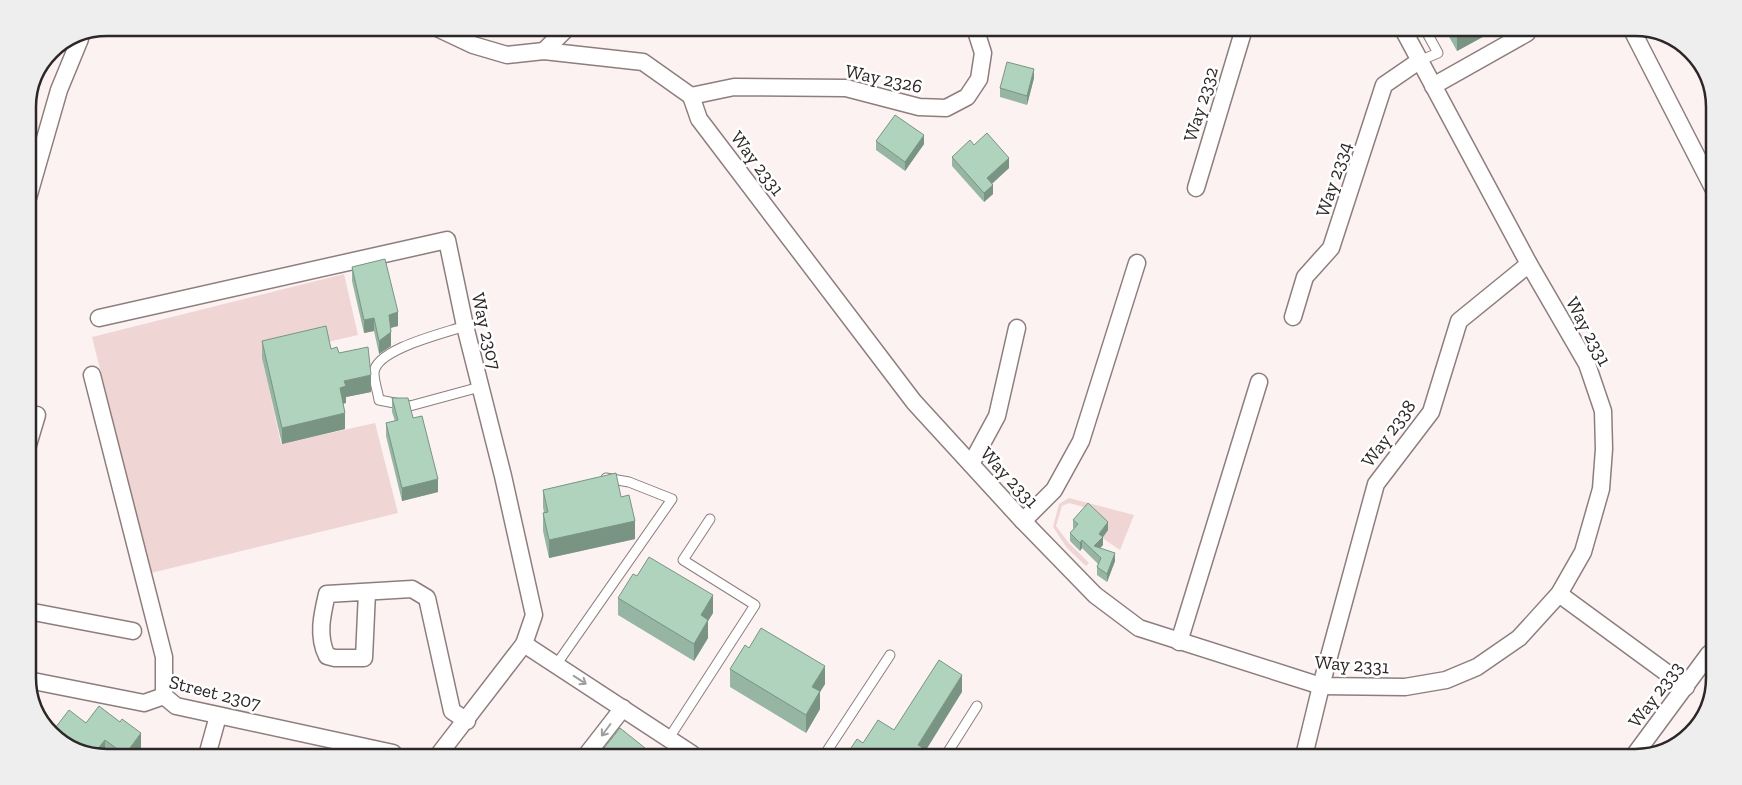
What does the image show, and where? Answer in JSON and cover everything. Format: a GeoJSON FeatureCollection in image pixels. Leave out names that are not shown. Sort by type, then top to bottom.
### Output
{"type":"FeatureCollection","features":[{"type":"Feature","properties":{"kind":"street"},"geometry":{"type":"LineString","coordinates":[[454,36],[473,45],[507,55],[544,51],[643,62],[691,96]]}},
{"type":"Feature","properties":{"kind":"street"},"geometry":{"type":"LineString","coordinates":[[544,51],[559,36]]}},
{"type":"Feature","properties":{"kind":"street","name":"Way 2326"},"geometry":{"type":"LineString","coordinates":[[691,96],[734,86],[846,88],[919,107],[946,108],[967,97],[979,79],[983,53],[978,36]]}},
{"type":"Feature","properties":{"kind":"street","name":"Way 2332"},"geometry":{"type":"LineString","coordinates":[[1196,188],[1242,36]]}},
{"type":"Feature","properties":{"kind":"street","name":"Way 2331"},"geometry":{"type":"LineString","coordinates":[[691,96],[699,119],[914,402],[1023,521],[1095,595],[1139,628],[1321,686],[1405,687],[1446,680],[1478,667],[1519,638],[1559,594],[1583,552],[1601,489],[1604,448],[1602,411],[1587,364],[1529,264],[1406,36]]}},
{"type":"Feature","properties":{"kind":"street"},"geometry":{"type":"LineString","coordinates":[[1433,86],[1522,36]]}},
{"type":"Feature","properties":{"kind":"street"},"geometry":{"type":"LineString","coordinates":[[1635,36],[1706,173]]}},
{"type":"Feature","properties":{"kind":"street"},"geometry":{"type":"LineString","coordinates":[[36,170],[59,90],[78,43]]}},
{"type":"Feature","properties":{"kind":"street","name":"Way 2334"},"geometry":{"type":"LineString","coordinates":[[1293,317],[1305,277],[1331,248],[1384,85],[1419,61]]}},
{"type":"Feature","properties":{"kind":"street","name":"Way 2307"},"geometry":{"type":"LineString","coordinates":[[99,318],[447,240],[465,326],[503,476],[534,615],[524,644],[467,721],[443,749]]}},
{"type":"Feature","properties":{"kind":"street"},"geometry":{"type":"LineString","coordinates":[[1023,521],[1054,490],[1081,441],[1138,263]]}},
{"type":"Feature","properties":{"kind":"street","name":"Way 2338"},"geometry":{"type":"LineString","coordinates":[[1321,686],[1376,484],[1431,412],[1460,321],[1529,264]]}},
{"type":"Feature","properties":{"kind":"street"},"geometry":{"type":"LineString","coordinates":[[971,464],[997,416],[1017,328]]}},
{"type":"Feature","properties":{"kind":"street"},"geometry":{"type":"LineString","coordinates":[[92,375],[164,657],[164,696]]}},
{"type":"Feature","properties":{"kind":"street"},"geometry":{"type":"LineString","coordinates":[[1179,642],[1259,382]]}},
{"type":"Feature","properties":{"kind":"street"},"geometry":{"type":"LineString","coordinates":[[367,592],[364,658],[335,658],[327,656],[321,644],[322,614],[327,594],[412,589],[427,598],[452,711],[467,721]]}},
{"type":"Feature","properties":{"kind":"street"},"geometry":{"type":"LineString","coordinates":[[1559,594],[1686,687]]}},
{"type":"Feature","properties":{"kind":"street"},"geometry":{"type":"LineString","coordinates":[[36,613],[133,632]]}},
{"type":"Feature","properties":{"kind":"street"},"geometry":{"type":"LineString","coordinates":[[524,644],[685,749]]}},
{"type":"Feature","properties":{"kind":"street","name":"Way 2333"},"geometry":{"type":"LineString","coordinates":[[1639,748],[1706,658]]}},
{"type":"Feature","properties":{"kind":"street","name":"Street 2307"},"geometry":{"type":"LineString","coordinates":[[36,682],[144,703],[164,696],[176,706],[378,749]]}},
{"type":"Feature","properties":{"kind":"street"},"geometry":{"type":"LineString","coordinates":[[1306,749],[1321,686]]}},
{"type":"Feature","properties":{"kind":"street"},"geometry":{"type":"LineString","coordinates":[[591,749],[623,708]]}},
{"type":"Feature","properties":{"kind":"street"},"geometry":{"type":"LineString","coordinates":[[209,749],[218,716]]}},
{"type":"Feature","properties":{"kind":"lane"},"geometry":{"type":"LineString","coordinates":[[1419,61],[1438,53],[1428,36]]}},
{"type":"Feature","properties":{"kind":"lane"},"geometry":{"type":"LineString","coordinates":[[465,326],[399,348],[379,362],[374,372],[379,400],[410,406],[480,387]]}},
{"type":"Feature","properties":{"kind":"lane"},"geometry":{"type":"LineString","coordinates":[[556,665],[672,499],[629,482],[602,477],[593,479]]}},
{"type":"Feature","properties":{"kind":"lane"},"geometry":{"type":"LineString","coordinates":[[669,738],[755,605],[683,560],[710,519]]}},
{"type":"Feature","properties":{"kind":"lane"},"geometry":{"type":"LineString","coordinates":[[828,749],[890,655]]}},
{"type":"Feature","properties":{"kind":"lane"},"geometry":{"type":"LineString","coordinates":[[950,749],[977,706]]}},
{"type":"Feature","properties":{"kind":"shaded area"},"geometry":{"type":"Polygon","coordinates":[[[344,274],[358,335],[262,357],[281,444],[375,423],[398,513],[151,573],[92,337],[344,274]]]}},
{"type":"Feature","properties":{"kind":"shaded area"},"geometry":{"type":"Polygon","coordinates":[[[1069,498],[1134,515],[1120,550],[1101,537],[1091,509],[1069,503],[1062,506],[1056,526],[1068,542],[1089,563],[1086,566],[1067,548],[1053,527],[1059,504],[1069,498]]]}},
{"type":"Feature","properties":{"kind":"building"},"geometry":{"type":"Polygon","coordinates":[[[1007,62],[1034,69],[1027,96],[1000,88],[1007,62]]]}},
{"type":"Feature","properties":{"kind":"building"},"geometry":{"type":"Polygon","coordinates":[[[895,115],[924,135],[905,162],[876,141],[895,115]]]}},
{"type":"Feature","properties":{"kind":"building"},"geometry":{"type":"Polygon","coordinates":[[[987,133],[1009,158],[987,178],[993,185],[984,193],[952,157],[970,140],[974,145],[987,133]]]}},
{"type":"Feature","properties":{"kind":"building"},"geometry":{"type":"Polygon","coordinates":[[[385,259],[398,312],[389,315],[391,332],[379,341],[374,318],[364,320],[352,267],[385,259]]]}},
{"type":"Feature","properties":{"kind":"building"},"geometry":{"type":"Polygon","coordinates":[[[326,326],[331,349],[337,347],[339,353],[368,347],[371,375],[344,381],[346,386],[340,388],[345,413],[282,428],[262,341],[326,326]]]}},
{"type":"Feature","properties":{"kind":"building"},"geometry":{"type":"Polygon","coordinates":[[[392,398],[408,398],[413,418],[422,416],[438,479],[402,488],[386,423],[398,420],[392,398]]]}},
{"type":"Feature","properties":{"kind":"building"},"geometry":{"type":"Polygon","coordinates":[[[616,473],[621,497],[629,495],[635,521],[549,540],[543,513],[548,512],[543,490],[616,473]]]}},
{"type":"Feature","properties":{"kind":"building"},"geometry":{"type":"Polygon","coordinates":[[[1088,503],[1108,522],[1099,534],[1103,537],[1094,546],[1115,553],[1107,574],[1097,567],[1101,558],[1082,540],[1080,543],[1070,533],[1078,524],[1073,520],[1088,503]]]}},
{"type":"Feature","properties":{"kind":"building"},"geometry":{"type":"Polygon","coordinates":[[[649,557],[713,595],[701,615],[708,620],[694,644],[618,598],[633,574],[637,576],[649,557]]]}},
{"type":"Feature","properties":{"kind":"building"},"geometry":{"type":"Polygon","coordinates":[[[761,628],[825,666],[812,687],[820,691],[806,715],[730,669],[745,645],[749,648],[761,628]]]}},
{"type":"Feature","properties":{"kind":"building"},"geometry":{"type":"Polygon","coordinates":[[[939,660],[962,675],[918,745],[922,747],[921,749],[850,749],[857,739],[863,743],[878,720],[894,730],[939,660]]]}},
{"type":"Feature","properties":{"kind":"building"},"geometry":{"type":"Polygon","coordinates":[[[99,706],[120,722],[122,719],[141,733],[129,749],[117,749],[105,740],[99,748],[80,743],[56,727],[69,710],[86,723],[99,706]]]}},
{"type":"Feature","properties":{"kind":"building"},"geometry":{"type":"Polygon","coordinates":[[[620,728],[645,748],[644,749],[603,749],[620,728]]]}}]}
